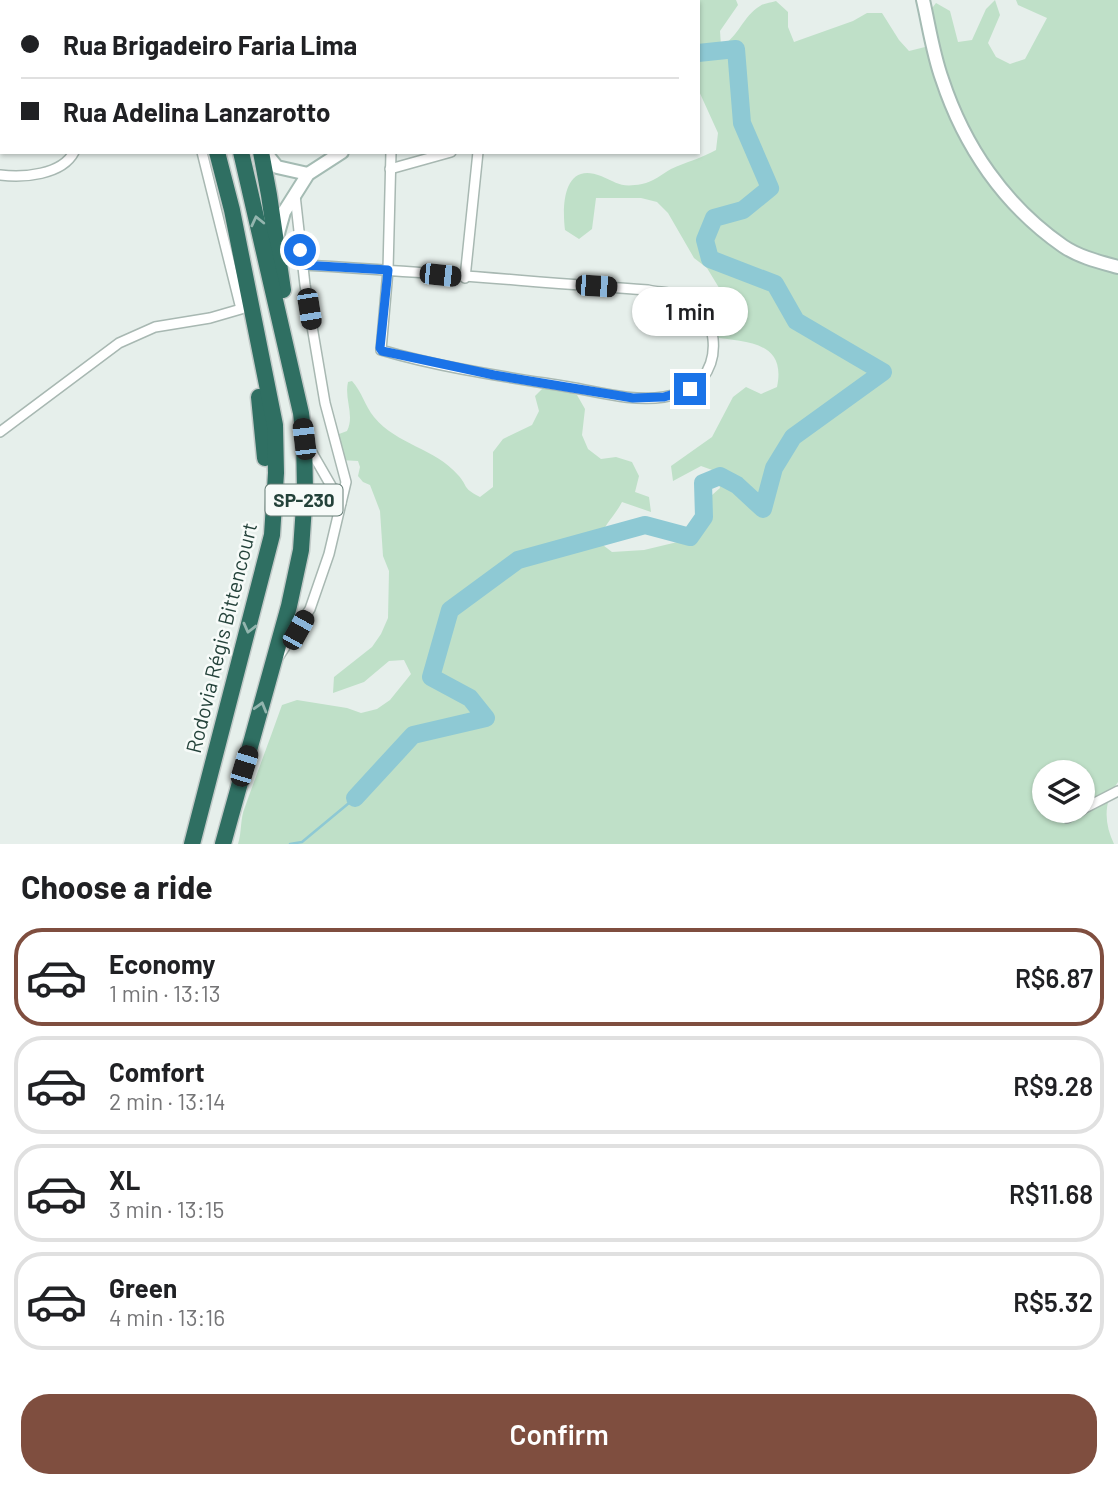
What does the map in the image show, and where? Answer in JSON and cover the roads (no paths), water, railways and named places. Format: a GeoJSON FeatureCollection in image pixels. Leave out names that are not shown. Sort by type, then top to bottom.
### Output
{"type":"FeatureCollection","features":[{"type":"Feature","properties":{"kind":"highway","name":"Rodovia Régis Bittencourt"},"geometry":{"type":"LineString","coordinates":[[192,844],[272,535],[275,425],[232,211],[218,154]]}},
{"type":"Feature","properties":{"kind":"highway","name":"SP-230"},"geometry":{"type":"LineString","coordinates":[[223,844],[289,606],[300,550],[305,491],[304,439],[295,383],[241,154]]}},
{"type":"Feature","properties":{"kind":"highway"},"geometry":{"type":"LineString","coordinates":[[263,154],[294,353],[295,383]]}},
{"type":"Feature","properties":{"kind":"highway"},"geometry":{"type":"LineString","coordinates":[[241,309],[264,426],[266,471],[260,544],[260,587]]}},
{"type":"Feature","properties":{"kind":"street"},"geometry":{"type":"LineString","coordinates":[[923,0],[941,77],[959,126],[991,179],[1064,247],[1086,258],[1118,267]]}},
{"type":"Feature","properties":{"kind":"street"},"geometry":{"type":"LineString","coordinates":[[0,175],[43,172],[59,167],[70,160],[73,154]]}},
{"type":"Feature","properties":{"kind":"street"},"geometry":{"type":"LineString","coordinates":[[0,432],[119,343],[155,327],[210,318],[241,309],[202,154]]}},
{"type":"Feature","properties":{"kind":"street"},"geometry":{"type":"LineString","coordinates":[[265,154],[276,167],[309,174]]}},
{"type":"Feature","properties":{"kind":"street"},"geometry":{"type":"LineString","coordinates":[[276,243],[284,212],[309,174],[339,154]]}},
{"type":"Feature","properties":{"kind":"street"},"geometry":{"type":"LineString","coordinates":[[303,265],[388,270],[466,278],[648,290],[692,300],[706,315],[713,335],[714,350],[701,380],[690,389],[664,397],[633,398],[494,375],[381,350],[388,270],[391,154]]}},
{"type":"Feature","properties":{"kind":"street"},"geometry":{"type":"LineString","coordinates":[[390,169],[444,154]]}},
{"type":"Feature","properties":{"kind":"street"},"geometry":{"type":"LineString","coordinates":[[466,278],[478,154]]}},
{"type":"Feature","properties":{"kind":"street"},"geometry":{"type":"LineString","coordinates":[[274,664],[310,609],[329,554],[346,482],[325,403],[303,265],[295,194]]}},
{"type":"Feature","properties":{"kind":"street"},"geometry":{"type":"LineString","coordinates":[[304,439],[341,503]]}},
{"type":"Feature","properties":{"kind":"street"},"geometry":{"type":"LineString","coordinates":[[1095,804],[1118,792]]}},
{"type":"Feature","properties":{"kind":"waterway"},"geometry":{"type":"LineString","coordinates":[[355,798],[413,735],[486,718],[470,698],[431,677],[450,610],[518,560],[645,525],[690,537],[704,517],[703,483],[720,476],[737,485],[763,509],[774,468],[793,437],[883,372],[796,321],[775,284],[710,259],[705,240],[714,218],[743,210],[770,188],[742,123],[736,49],[700,53]]}},
{"type":"Feature","properties":{"kind":"waterway"},"geometry":{"type":"LineString","coordinates":[[290,844],[302,842],[355,798]]}}]}
